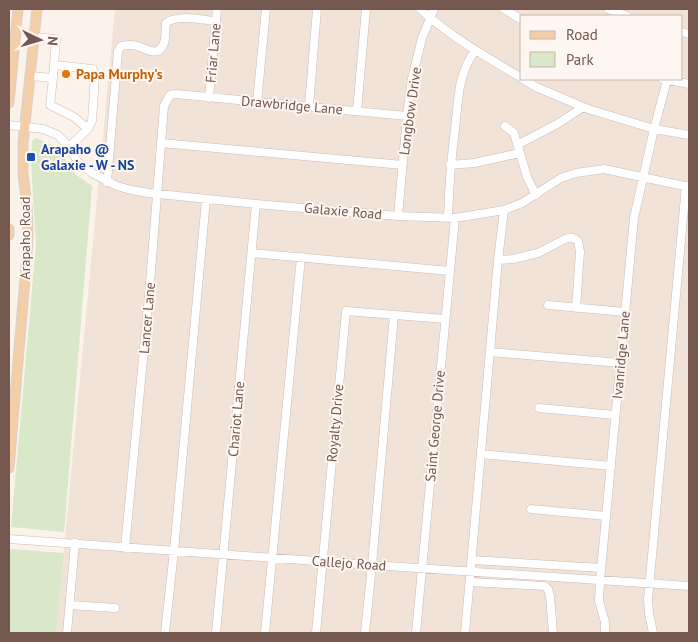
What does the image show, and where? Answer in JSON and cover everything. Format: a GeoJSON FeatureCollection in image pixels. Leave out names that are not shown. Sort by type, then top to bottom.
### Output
{"type":"FeatureCollection","features":[{"type":"Feature","properties":{"kind":"main road"},"geometry":{"type":"LineString","coordinates":[[9,103],[18,9]]}},
{"type":"Feature","properties":{"kind":"main road","name":"Arapaho Road"},"geometry":{"type":"LineString","coordinates":[[9,468],[27,255],[27,207],[23,173],[23,143],[37,9]]}},
{"type":"Feature","properties":{"kind":"main road","name":"Arapaho Road"},"geometry":{"type":"LineString","coordinates":[[9,229],[9,234]]}},
{"type":"Feature","properties":{"kind":"street","name":"Friar Lane"},"geometry":{"type":"LineString","coordinates":[[209,98],[217,9]]}},
{"type":"Feature","properties":{"kind":"street"},"geometry":{"type":"LineString","coordinates":[[257,102],[266,9]]}},
{"type":"Feature","properties":{"kind":"street"},"geometry":{"type":"LineString","coordinates":[[309,106],[317,9]]}},
{"type":"Feature","properties":{"kind":"street"},"geometry":{"type":"LineString","coordinates":[[357,111],[366,9]]}},
{"type":"Feature","properties":{"kind":"street"},"geometry":{"type":"LineString","coordinates":[[420,9],[474,50],[520,77]]}},
{"type":"Feature","properties":{"kind":"street","name":"Longbow Drive"},"geometry":{"type":"LineString","coordinates":[[398,216],[412,79],[422,38],[434,9]]}},
{"type":"Feature","properties":{"kind":"street"},"geometry":{"type":"LineString","coordinates":[[504,9],[520,19]]}},
{"type":"Feature","properties":{"kind":"street"},"geometry":{"type":"LineString","coordinates":[[608,9],[624,15]]}},
{"type":"Feature","properties":{"kind":"street"},"geometry":{"type":"LineString","coordinates":[[107,182],[118,51],[121,46],[136,45],[151,52],[160,50],[164,43],[166,23],[170,20],[180,18],[216,20]]}},
{"type":"Feature","properties":{"kind":"street"},"geometry":{"type":"LineString","coordinates":[[34,37],[56,38],[50,105],[74,117],[88,129]]}},
{"type":"Feature","properties":{"kind":"street","name":"Saint George Drive"},"geometry":{"type":"LineString","coordinates":[[416,633],[450,271],[450,165],[463,72],[474,50]]}},
{"type":"Feature","properties":{"kind":"street"},"geometry":{"type":"LineString","coordinates":[[54,65],[93,69],[95,76],[92,121],[88,129],[70,147]]}},
{"type":"Feature","properties":{"kind":"street"},"geometry":{"type":"LineString","coordinates":[[30,76],[53,78]]}},
{"type":"Feature","properties":{"kind":"street"},"geometry":{"type":"LineString","coordinates":[[525,80],[536,87],[583,107],[654,129],[689,135]]}},
{"type":"Feature","properties":{"kind":"street","name":"Ivanridge Lane"},"geometry":{"type":"LineString","coordinates":[[605,633],[605,622],[600,601],[600,581],[634,218],[665,80]]}},
{"type":"Feature","properties":{"kind":"street"},"geometry":{"type":"LineString","coordinates":[[670,80],[689,84]]}},
{"type":"Feature","properties":{"kind":"street","name":"Drawbridge Lane"},"geometry":{"type":"LineString","coordinates":[[176,94],[407,116]]}},
{"type":"Feature","properties":{"kind":"street","name":"Lancer Lane"},"geometry":{"type":"LineString","coordinates":[[125,548],[158,194],[164,106],[170,95],[176,94]]}},
{"type":"Feature","properties":{"kind":"street"},"geometry":{"type":"LineString","coordinates":[[450,165],[474,164],[495,160],[519,148],[583,107]]}},
{"type":"Feature","properties":{"kind":"street","name":"Galaxie Road"},"geometry":{"type":"LineString","coordinates":[[9,124],[44,129],[51,132],[70,147],[78,162],[84,168],[107,182],[132,190],[158,194],[256,204],[398,216],[451,218],[504,210],[522,203],[561,178],[591,170],[604,169],[688,187]]}},
{"type":"Feature","properties":{"kind":"street"},"geometry":{"type":"LineString","coordinates":[[505,126],[514,133],[527,177],[536,195]]}},
{"type":"Feature","properties":{"kind":"street"},"geometry":{"type":"LineString","coordinates":[[161,143],[403,165]]}},
{"type":"Feature","properties":{"kind":"street"},"geometry":{"type":"LineString","coordinates":[[653,633],[648,599],[688,187]]}},
{"type":"Feature","properties":{"kind":"street"},"geometry":{"type":"LineString","coordinates":[[165,633],[206,199]]}},
{"type":"Feature","properties":{"kind":"street","name":"Chariot Lane"},"geometry":{"type":"LineString","coordinates":[[216,633],[256,204]]}},
{"type":"Feature","properties":{"kind":"street"},"geometry":{"type":"LineString","coordinates":[[466,633],[498,260],[504,210]]}},
{"type":"Feature","properties":{"kind":"street"},"geometry":{"type":"LineString","coordinates":[[498,260],[513,259],[538,253],[565,239],[574,238],[580,246],[576,308]]}},
{"type":"Feature","properties":{"kind":"street"},"geometry":{"type":"LineString","coordinates":[[252,253],[450,271]]}},
{"type":"Feature","properties":{"kind":"street"},"geometry":{"type":"LineString","coordinates":[[265,633],[301,257]]}},
{"type":"Feature","properties":{"kind":"street"},"geometry":{"type":"LineString","coordinates":[[548,305],[625,312]]}},
{"type":"Feature","properties":{"kind":"street","name":"Royalty Drive"},"geometry":{"type":"LineString","coordinates":[[316,633],[346,311],[445,319]]}},
{"type":"Feature","properties":{"kind":"street"},"geometry":{"type":"LineString","coordinates":[[365,633],[394,315]]}},
{"type":"Feature","properties":{"kind":"street"},"geometry":{"type":"LineString","coordinates":[[490,352],[620,364]]}},
{"type":"Feature","properties":{"kind":"street"},"geometry":{"type":"LineString","coordinates":[[539,408],[615,415]]}},
{"type":"Feature","properties":{"kind":"street"},"geometry":{"type":"LineString","coordinates":[[481,454],[611,466]]}},
{"type":"Feature","properties":{"kind":"street"},"geometry":{"type":"LineString","coordinates":[[531,509],[606,516]]}},
{"type":"Feature","properties":{"kind":"street","name":"Callejo Road"},"geometry":{"type":"LineString","coordinates":[[9,538],[224,555],[689,586]]}},
{"type":"Feature","properties":{"kind":"street"},"geometry":{"type":"LineString","coordinates":[[67,633],[75,543]]}},
{"type":"Feature","properties":{"kind":"street"},"geometry":{"type":"LineString","coordinates":[[472,560],[601,568]]}},
{"type":"Feature","properties":{"kind":"street"},"geometry":{"type":"LineString","coordinates":[[470,582],[545,586],[550,596],[553,633]]}},
{"type":"Feature","properties":{"kind":"street"},"geometry":{"type":"LineString","coordinates":[[70,605],[115,608]]}},
{"type":"Feature","properties":{"kind":"shaded area"},"geometry":{"type":"Polygon","coordinates":[[[115,9],[689,9],[689,633],[56,633],[115,9]]]}},
{"type":"Feature","properties":{"kind":"green space"},"geometry":{"type":"Polygon","coordinates":[[[36,138],[54,146],[75,174],[92,186],[64,532],[11,527],[36,244],[31,162],[32,141],[36,138]]]}},
{"type":"Feature","properties":{"kind":"green space"},"geometry":{"type":"Polygon","coordinates":[[[9,549],[64,553],[56,633],[9,633],[9,549]]]}},
{"type":"Feature","properties":{"kind":"place","name":"Papa Murphy's"},"geometry":{"type":"Point","coordinates":[66,74]}},
{"type":"Feature","properties":{"kind":"place","name":"Arapaho @ Galaxie - W - NS"},"geometry":{"type":"Point","coordinates":[31,157]}}]}
